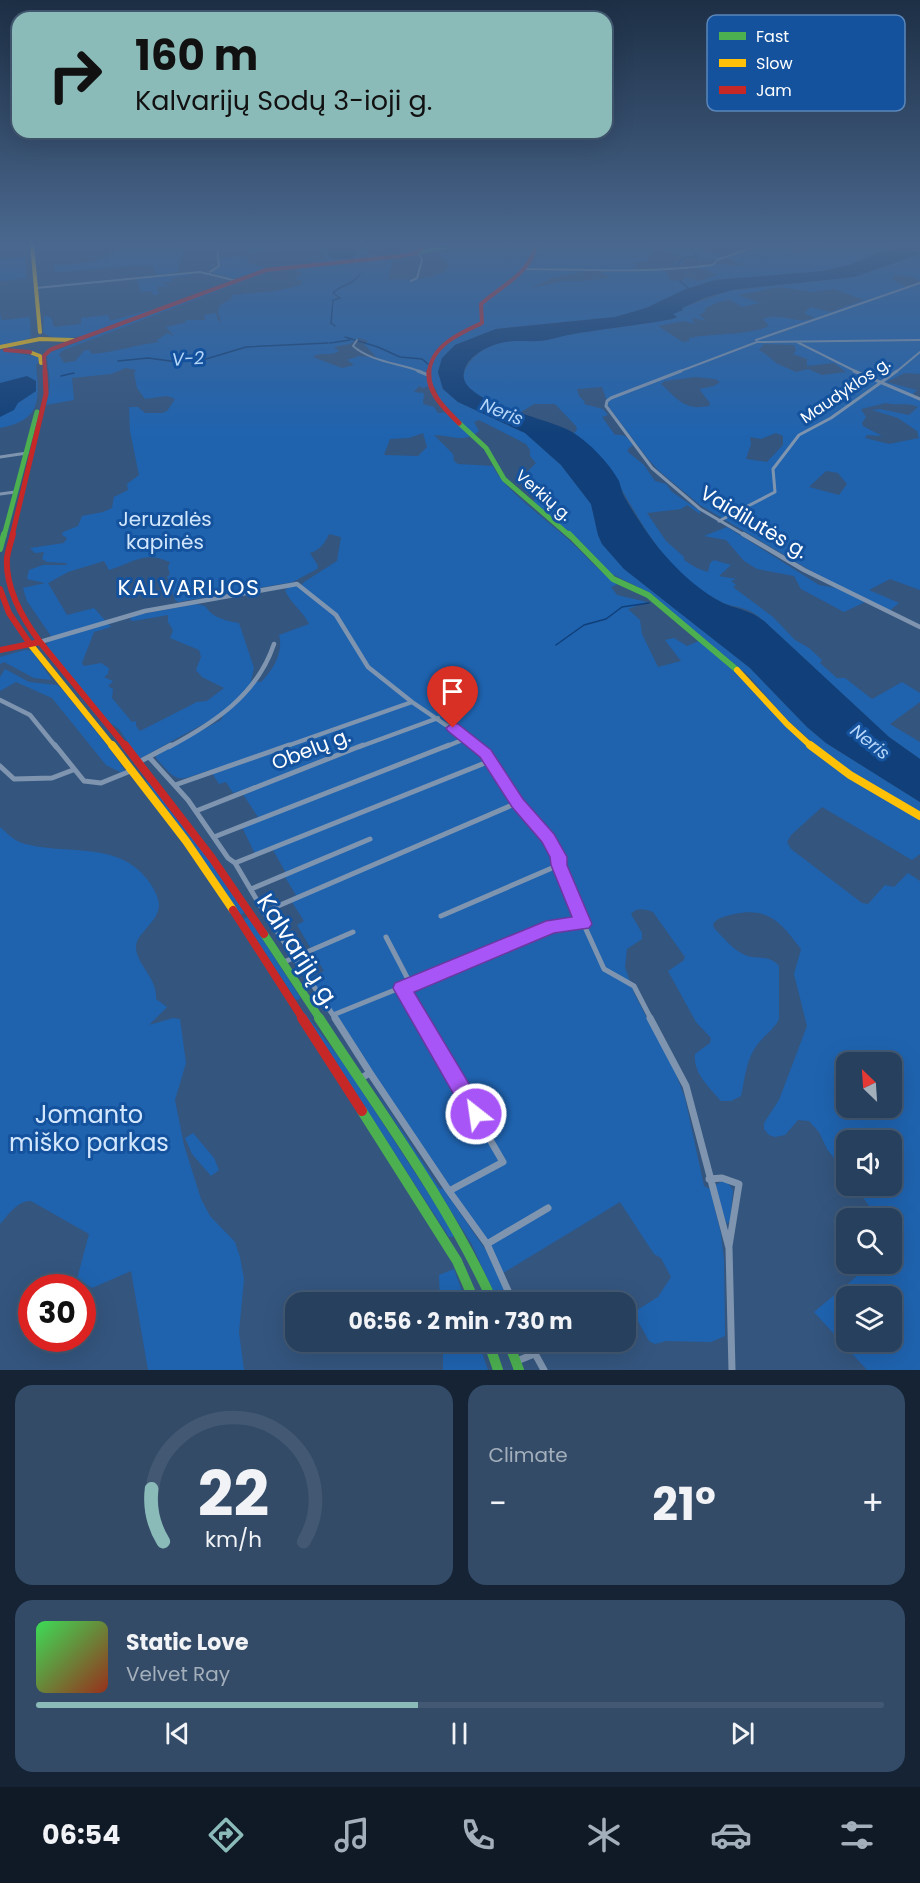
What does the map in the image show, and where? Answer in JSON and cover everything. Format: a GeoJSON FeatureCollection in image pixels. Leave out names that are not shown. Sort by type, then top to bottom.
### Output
{"type":"FeatureCollection","features":[{"type":"Feature","properties":{"kind":"main road"},"geometry":{"type":"LineString","coordinates":[[38,309],[40,332]]}},
{"type":"Feature","properties":{"kind":"main road"},"geometry":{"type":"LineString","coordinates":[[0,348],[31,352],[51,350],[163,309]]}},
{"type":"Feature","properties":{"kind":"main road"},"geometry":{"type":"LineString","coordinates":[[428,375],[431,361],[441,349],[460,333],[482,323],[480,309]]}},
{"type":"Feature","properties":{"kind":"main road"},"geometry":{"type":"LineString","coordinates":[[0,549],[46,394],[44,356],[58,345],[40,332]]}},
{"type":"Feature","properties":{"kind":"main road"},"geometry":{"type":"LineString","coordinates":[[29,453],[43,385],[40,357],[22,349],[40,332]]}},
{"type":"Feature","properties":{"kind":"main road"},"geometry":{"type":"LineString","coordinates":[[0,348],[28,342],[70,340],[91,336]]}},
{"type":"Feature","properties":{"kind":"main road","name":"Verkių g."},"geometry":{"type":"LineString","coordinates":[[428,375],[437,401],[486,448],[495,460],[499,473],[529,502],[581,545],[614,579],[643,592],[666,609],[726,663],[750,681],[798,735],[839,768],[885,798],[920,816]]}},
{"type":"Feature","properties":{"kind":"main road","name":"Kalvarijų g."},"geometry":{"type":"LineString","coordinates":[[19,491],[8,551],[8,582],[18,612],[222,869],[464,1242],[488,1292]]}},
{"type":"Feature","properties":{"kind":"main road"},"geometry":{"type":"LineString","coordinates":[[0,584],[8,582]]}},
{"type":"Feature","properties":{"kind":"main road","name":"Kalvarijų g."},"geometry":{"type":"LineString","coordinates":[[0,589],[9,614],[30,645],[133,770],[200,859],[451,1251],[470,1292]]}},
{"type":"Feature","properties":{"kind":"main road"},"geometry":{"type":"LineString","coordinates":[[0,652],[40,642]]}},
{"type":"Feature","properties":{"kind":"main road"},"geometry":{"type":"LineString","coordinates":[[133,770],[140,764]]}},
{"type":"Feature","properties":{"kind":"main road"},"geometry":{"type":"LineString","coordinates":[[294,1004],[306,998]]}},
{"type":"Feature","properties":{"kind":"main road"},"geometry":{"type":"LineString","coordinates":[[451,1251],[464,1242]]}},
{"type":"Feature","properties":{"kind":"main road"},"geometry":{"type":"LineString","coordinates":[[492,1352],[498,1370]]}},
{"type":"Feature","properties":{"kind":"street"},"geometry":{"type":"LineString","coordinates":[[757,342],[756,340],[845,309]]}},
{"type":"Feature","properties":{"kind":"street"},"geometry":{"type":"LineString","coordinates":[[757,342],[920,340]]}},
{"type":"Feature","properties":{"kind":"street"},"geometry":{"type":"LineString","coordinates":[[356,341],[354,348],[362,354],[404,365],[428,375]]}},
{"type":"Feature","properties":{"kind":"street"},"geometry":{"type":"LineString","coordinates":[[796,341],[882,384],[920,399]]}},
{"type":"Feature","properties":{"kind":"street","name":"Vaidilutės g."},"geometry":{"type":"LineString","coordinates":[[757,342],[654,380],[607,401],[607,408],[652,468],[693,504],[804,570],[920,627]]}},
{"type":"Feature","properties":{"kind":"street","name":"Maudyklos g."},"geometry":{"type":"LineString","coordinates":[[719,521],[775,492],[773,469],[799,435],[831,418],[882,384],[920,352]]}},
{"type":"Feature","properties":{"kind":"street"},"geometry":{"type":"LineString","coordinates":[[0,457],[29,453]]}},
{"type":"Feature","properties":{"kind":"street"},"geometry":{"type":"LineString","coordinates":[[0,494],[19,491]]}},
{"type":"Feature","properties":{"kind":"street"},"geometry":{"type":"LineString","coordinates":[[40,642],[126,615],[297,584],[336,615],[368,668],[412,702],[476,744],[517,803],[548,838],[559,857],[559,865],[604,969],[634,986],[680,1072],[691,1103],[729,1248]]}},
{"type":"Feature","properties":{"kind":"street"},"geometry":{"type":"LineString","coordinates":[[140,764],[228,710],[266,668],[274,644]]}},
{"type":"Feature","properties":{"kind":"street"},"geometry":{"type":"LineString","coordinates":[[0,700],[28,713],[84,781],[107,782],[133,770]]}},
{"type":"Feature","properties":{"kind":"street"},"geometry":{"type":"LineString","coordinates":[[175,785],[412,702]]}},
{"type":"Feature","properties":{"kind":"street","name":"Obelų g."},"geometry":{"type":"LineString","coordinates":[[196,811],[320,761],[438,718]]}},
{"type":"Feature","properties":{"kind":"street"},"geometry":{"type":"LineString","coordinates":[[214,837],[467,738]]}},
{"type":"Feature","properties":{"kind":"street"},"geometry":{"type":"LineString","coordinates":[[149,757],[175,785],[228,858],[235,863],[293,958],[487,1244],[509,1292]]}},
{"type":"Feature","properties":{"kind":"street"},"geometry":{"type":"LineString","coordinates":[[235,863],[490,761]]}},
{"type":"Feature","properties":{"kind":"street"},"geometry":{"type":"LineString","coordinates":[[0,766],[14,779],[52,778],[73,770]]}},
{"type":"Feature","properties":{"kind":"street"},"geometry":{"type":"LineString","coordinates":[[264,912],[517,803]]}},
{"type":"Feature","properties":{"kind":"street"},"geometry":{"type":"LineString","coordinates":[[251,889],[370,839]]}},
{"type":"Feature","properties":{"kind":"street"},"geometry":{"type":"LineString","coordinates":[[441,916],[559,865]]}},
{"type":"Feature","properties":{"kind":"street"},"geometry":{"type":"LineString","coordinates":[[333,1015],[552,926],[583,924]]}},
{"type":"Feature","properties":{"kind":"street"},"geometry":{"type":"LineString","coordinates":[[283,963],[353,932]]}},
{"type":"Feature","properties":{"kind":"street"},"geometry":{"type":"LineString","coordinates":[[386,937],[411,985]]}},
{"type":"Feature","properties":{"kind":"street"},"geometry":{"type":"LineString","coordinates":[[402,988],[503,1162],[449,1191]]}},
{"type":"Feature","properties":{"kind":"street"},"geometry":{"type":"LineString","coordinates":[[359,1079],[370,1073]]}},
{"type":"Feature","properties":{"kind":"street"},"geometry":{"type":"LineString","coordinates":[[710,1179],[722,1178],[739,1184],[729,1248],[732,1370]]}},
{"type":"Feature","properties":{"kind":"street"},"geometry":{"type":"LineString","coordinates":[[487,1244],[548,1208]]}},
{"type":"Feature","properties":{"kind":"street"},"geometry":{"type":"LineString","coordinates":[[517,1366],[534,1354],[544,1370]]}},
{"type":"Feature","properties":{"kind":"green space"},"geometry":{"type":"Polygon","coordinates":[[[153,309],[157,310],[82,336],[53,337],[43,332],[44,316],[51,317],[54,327],[81,324],[81,318],[108,315],[110,321],[153,309]]]}},
{"type":"Feature","properties":{"kind":"green space","name":"Jeruzalės kapinės"},"geometry":{"type":"Polygon","coordinates":[[[165,309],[171,309],[64,350],[59,354],[64,363],[75,361],[85,350],[89,350],[92,354],[160,342],[156,341],[167,333],[174,336],[166,327],[187,322],[184,320],[205,320],[204,315],[216,313],[218,321],[221,321],[219,309],[643,309],[615,317],[496,329],[455,345],[442,358],[438,372],[443,389],[458,402],[525,433],[561,465],[591,504],[602,544],[624,569],[750,668],[807,727],[826,743],[920,802],[920,813],[886,796],[830,758],[785,718],[749,676],[646,591],[612,574],[580,541],[533,503],[538,489],[526,473],[536,463],[530,456],[530,450],[526,444],[479,420],[474,422],[479,431],[468,437],[434,435],[453,454],[454,461],[458,464],[493,466],[517,496],[618,584],[611,587],[617,595],[647,602],[628,609],[640,620],[642,634],[658,667],[681,661],[665,640],[674,638],[687,646],[699,641],[754,689],[791,731],[823,758],[878,796],[920,817],[920,854],[912,860],[822,807],[791,835],[787,842],[791,849],[862,903],[868,904],[885,885],[894,887],[908,873],[920,881],[920,1370],[867,1370],[851,1352],[902,1352],[902,1286],[845,1286],[858,1274],[902,1274],[902,1208],[871,1208],[862,1196],[902,1196],[902,1130],[836,1130],[836,1161],[819,1132],[809,1121],[798,1120],[785,1135],[775,1137],[769,1135],[764,1129],[764,1123],[779,1100],[807,1026],[794,974],[801,949],[781,925],[766,915],[746,912],[734,914],[722,917],[713,924],[714,928],[739,952],[748,956],[766,958],[779,966],[779,1019],[750,1056],[741,1096],[731,1101],[721,1101],[699,1074],[695,1054],[710,1043],[711,1038],[696,1022],[668,971],[683,961],[685,957],[653,912],[644,909],[631,914],[642,933],[642,939],[627,949],[625,967],[634,993],[676,1074],[685,1098],[704,1186],[710,1189],[721,1234],[724,1260],[725,1336],[711,1342],[666,1341],[655,1344],[649,1341],[636,1318],[637,1310],[658,1297],[671,1277],[661,1258],[654,1254],[620,1202],[503,1273],[486,1241],[309,978],[324,971],[297,925],[304,921],[290,899],[296,895],[283,874],[286,873],[273,850],[256,856],[241,825],[258,817],[241,791],[233,793],[226,782],[219,784],[210,770],[184,778],[175,777],[156,758],[156,755],[221,720],[223,716],[220,715],[139,759],[119,729],[110,723],[46,646],[53,639],[27,601],[23,588],[45,583],[27,579],[29,570],[43,565],[67,565],[66,563],[47,562],[42,559],[44,552],[35,553],[30,548],[64,543],[67,538],[62,535],[63,532],[78,526],[82,516],[112,508],[114,497],[128,490],[127,484],[139,475],[130,431],[129,407],[138,407],[145,413],[162,413],[167,411],[175,399],[167,396],[145,399],[137,388],[134,373],[136,370],[126,368],[111,374],[72,378],[74,400],[46,405],[50,385],[47,356],[49,353],[165,309]],[[359,338],[350,344],[334,347],[339,351],[332,354],[319,354],[313,357],[342,368],[354,365],[347,360],[359,356],[377,358],[364,344],[368,341],[359,338]],[[433,385],[423,388],[419,386],[414,392],[424,393],[423,404],[434,407],[438,413],[450,412],[439,401],[433,385]],[[423,433],[409,438],[390,439],[384,455],[418,456],[427,447],[423,433]],[[329,534],[319,548],[310,553],[318,566],[317,569],[293,582],[178,602],[175,600],[167,576],[170,575],[168,567],[170,562],[153,557],[140,558],[109,570],[104,561],[68,572],[48,583],[67,615],[94,608],[111,627],[94,632],[82,663],[84,666],[101,663],[109,668],[108,674],[104,677],[113,681],[108,686],[113,689],[112,698],[132,722],[136,721],[136,726],[140,731],[197,702],[207,701],[224,688],[202,677],[196,670],[201,657],[199,650],[170,638],[173,630],[168,622],[168,615],[133,621],[130,620],[132,616],[196,604],[205,606],[220,618],[239,623],[254,668],[251,681],[261,682],[270,672],[279,654],[279,635],[309,624],[285,590],[291,586],[300,587],[337,561],[341,537],[329,534]]]}},
{"type":"Feature","properties":{"kind":"green space"},"geometry":{"type":"Polygon","coordinates":[[[704,309],[706,311],[699,315],[706,321],[694,318],[692,320],[695,324],[684,321],[658,326],[683,342],[689,341],[689,338],[760,329],[769,326],[763,319],[770,317],[801,320],[815,318],[804,313],[809,309],[830,312],[839,309],[920,309],[920,374],[905,373],[886,382],[917,390],[912,395],[920,398],[920,590],[890,579],[869,590],[899,603],[889,611],[813,572],[700,505],[648,459],[610,409],[602,387],[577,389],[584,404],[603,409],[608,415],[602,417],[615,435],[624,436],[629,440],[633,445],[628,452],[644,465],[655,481],[666,484],[672,492],[700,511],[700,514],[687,505],[681,509],[647,513],[666,541],[684,557],[684,560],[708,572],[710,563],[714,560],[731,565],[719,576],[736,579],[731,581],[736,585],[733,587],[773,617],[795,640],[809,648],[822,660],[820,663],[837,678],[845,678],[872,699],[902,682],[920,693],[920,702],[890,724],[920,742],[920,759],[889,737],[753,612],[715,599],[678,570],[654,541],[602,460],[574,433],[577,430],[576,426],[555,404],[534,404],[521,412],[481,397],[466,384],[464,376],[470,362],[485,349],[500,343],[552,339],[567,334],[672,319],[677,317],[673,314],[682,310],[704,309]],[[764,344],[759,350],[778,364],[796,372],[808,369],[822,375],[846,372],[834,363],[807,366],[807,359],[793,354],[796,351],[794,345],[764,344]],[[695,377],[665,381],[661,384],[677,399],[693,407],[709,406],[710,403],[699,389],[714,386],[720,382],[715,379],[695,377]],[[886,403],[861,409],[866,417],[862,423],[863,426],[882,436],[867,435],[865,438],[889,444],[919,438],[917,431],[898,418],[872,410],[880,409],[909,415],[918,407],[886,403]],[[776,433],[761,439],[750,437],[751,444],[746,459],[767,462],[783,445],[783,436],[776,433]],[[826,471],[809,487],[839,495],[847,484],[838,473],[826,471]]]}},
{"type":"Feature","properties":{"kind":"green space"},"geometry":{"type":"Polygon","coordinates":[[[0,313],[2,320],[30,317],[31,337],[16,344],[0,345],[0,313]]]}},
{"type":"Feature","properties":{"kind":"green space"},"geometry":{"type":"Polygon","coordinates":[[[0,350],[38,357],[39,362],[36,365],[38,388],[35,407],[23,420],[0,428],[0,350]]]}},
{"type":"Feature","properties":{"kind":"green space"},"geometry":{"type":"Polygon","coordinates":[[[727,527],[819,585],[836,588],[865,602],[844,612],[801,589],[794,576],[757,569],[744,561],[726,540],[704,536],[727,527]]]}},
{"type":"Feature","properties":{"kind":"green space"},"geometry":{"type":"Polygon","coordinates":[[[25,650],[32,651],[52,680],[34,678],[4,662],[0,664],[0,657],[25,650]]]}},
{"type":"Feature","properties":{"kind":"green space"},"geometry":{"type":"Polygon","coordinates":[[[5,669],[29,682],[57,685],[62,689],[125,771],[122,773],[106,765],[52,698],[16,682],[0,691],[0,677],[5,669]]]}},
{"type":"Feature","properties":{"kind":"green space"},"geometry":{"type":"Polygon","coordinates":[[[145,780],[152,785],[209,858],[245,912],[240,915],[145,780]]]}},
{"type":"Feature","properties":{"kind":"green space","name":"Jomanto miško parkas"},"geometry":{"type":"Polygon","coordinates":[[[0,827],[22,843],[38,847],[89,851],[121,859],[135,867],[147,879],[156,894],[159,904],[158,911],[139,937],[136,948],[154,985],[156,999],[167,1007],[149,1025],[173,1018],[180,1019],[186,1063],[175,1100],[184,1145],[201,1199],[210,1216],[235,1242],[240,1257],[244,1279],[239,1332],[244,1370],[148,1370],[131,1271],[96,1286],[96,1274],[78,1274],[89,1234],[31,1201],[17,1206],[0,1224],[0,827]]]}},
{"type":"Feature","properties":{"kind":"green space"},"geometry":{"type":"Polygon","coordinates":[[[248,917],[300,997],[299,1000],[295,999],[243,919],[248,917]]]}},
{"type":"Feature","properties":{"kind":"green space"},"geometry":{"type":"Polygon","coordinates":[[[301,1008],[345,1065],[454,1233],[453,1237],[449,1237],[301,1008]]]}},
{"type":"Feature","properties":{"kind":"green space"},"geometry":{"type":"Polygon","coordinates":[[[369,1080],[440,1189],[443,1188],[487,1252],[505,1292],[493,1292],[471,1243],[369,1080]]]}},
{"type":"Feature","properties":{"kind":"green space"},"geometry":{"type":"Polygon","coordinates":[[[193,1133],[214,1158],[219,1170],[211,1176],[192,1154],[185,1138],[193,1133]]]}},
{"type":"Feature","properties":{"kind":"green space"},"geometry":{"type":"Polygon","coordinates":[[[722,1181],[728,1183],[733,1190],[730,1221],[727,1224],[715,1192],[716,1185],[722,1181]]]}},
{"type":"Feature","properties":{"kind":"green space"},"geometry":{"type":"Polygon","coordinates":[[[454,1269],[462,1292],[440,1292],[439,1275],[454,1269]]]}},
{"type":"Feature","properties":{"kind":"green space"},"geometry":{"type":"Polygon","coordinates":[[[836,1294],[836,1336],[814,1312],[836,1294]]]}},
{"type":"Feature","properties":{"kind":"green space"},"geometry":{"type":"Polygon","coordinates":[[[443,1352],[482,1352],[488,1370],[443,1370],[443,1352]]]}},
{"type":"Feature","properties":{"kind":"water","name":"Neris"},"geometry":{"type":"Polygon","coordinates":[[[643,309],[683,310],[673,314],[677,317],[672,319],[545,340],[511,341],[497,344],[472,358],[464,372],[466,383],[489,401],[572,432],[592,448],[615,474],[625,498],[646,531],[682,573],[701,590],[716,599],[764,621],[889,737],[920,759],[920,802],[826,743],[807,727],[750,668],[624,569],[602,544],[591,504],[561,465],[525,433],[458,402],[443,389],[438,372],[442,358],[455,345],[496,329],[615,317],[643,309]]]}},
{"type":"Feature","properties":{"kind":"water"},"geometry":{"type":"Polygon","coordinates":[[[27,376],[36,381],[36,391],[18,403],[14,410],[0,417],[0,383],[27,376]]]}},
{"type":"Feature","properties":{"kind":"waterway"},"geometry":{"type":"LineString","coordinates":[[332,309],[331,323],[335,326]]}},
{"type":"Feature","properties":{"kind":"waterway"},"geometry":{"type":"LineString","coordinates":[[345,337],[378,347],[400,357],[422,359],[428,364]]}},
{"type":"Feature","properties":{"kind":"waterway","name":"V-2"},"geometry":{"type":"LineString","coordinates":[[330,343],[350,340]]}},
{"type":"Feature","properties":{"kind":"waterway","name":"V-2"},"geometry":{"type":"LineString","coordinates":[[118,361],[148,358],[178,362],[206,359],[246,347],[328,343]]}},
{"type":"Feature","properties":{"kind":"waterway","name":"V-2"},"geometry":{"type":"LineString","coordinates":[[61,376],[74,373]]}},
{"type":"Feature","properties":{"kind":"waterway"},"geometry":{"type":"LineString","coordinates":[[556,645],[584,625],[606,619],[622,607],[649,603]]}},
{"type":"Feature","properties":{"kind":"traffic: fast"},"geometry":{"type":"LineString","coordinates":[[0,549],[37,412]]}},
{"type":"Feature","properties":{"kind":"traffic: fast"},"geometry":{"type":"LineString","coordinates":[[459,423],[486,448],[504,479],[581,545],[613,579],[648,595],[737,670]]}},
{"type":"Feature","properties":{"kind":"traffic: fast"},"geometry":{"type":"LineString","coordinates":[[264,934],[439,1201],[473,1258],[488,1292]]}},
{"type":"Feature","properties":{"kind":"traffic: fast"},"geometry":{"type":"LineString","coordinates":[[362,1111],[457,1261],[471,1292]]}},
{"type":"Feature","properties":{"kind":"traffic: fast"},"geometry":{"type":"LineString","coordinates":[[492,1352],[498,1370]]}},
{"type":"Feature","properties":{"kind":"traffic: fast"},"geometry":{"type":"LineString","coordinates":[[512,1352],[519,1370]]}},
{"type":"Feature","properties":{"kind":"traffic: slow"},"geometry":{"type":"LineString","coordinates":[[38,309],[40,332]]}},
{"type":"Feature","properties":{"kind":"traffic: slow"},"geometry":{"type":"LineString","coordinates":[[0,347],[40,339],[73,340]]}},
{"type":"Feature","properties":{"kind":"traffic: slow"},"geometry":{"type":"LineString","coordinates":[[32,353],[40,356],[41,363]]}},
{"type":"Feature","properties":{"kind":"traffic: slow"},"geometry":{"type":"LineString","coordinates":[[30,644],[161,807],[233,910]]}},
{"type":"Feature","properties":{"kind":"traffic: slow"},"geometry":{"type":"LineString","coordinates":[[737,670],[787,724],[833,764],[920,816]]}},
{"type":"Feature","properties":{"kind":"traffic: jam"},"geometry":{"type":"LineString","coordinates":[[52,349],[161,309]]}},
{"type":"Feature","properties":{"kind":"traffic: jam"},"geometry":{"type":"LineString","coordinates":[[459,423],[438,400],[431,388],[430,366],[435,355],[445,344],[463,331],[482,323],[481,309]]}},
{"type":"Feature","properties":{"kind":"traffic: jam"},"geometry":{"type":"LineString","coordinates":[[5,350],[30,352]]}},
{"type":"Feature","properties":{"kind":"traffic: jam"},"geometry":{"type":"LineString","coordinates":[[40,642],[17,603],[10,581],[7,558],[46,394],[44,356],[50,350]]}},
{"type":"Feature","properties":{"kind":"traffic: jam"},"geometry":{"type":"LineString","coordinates":[[0,589],[9,613],[30,644]]}},
{"type":"Feature","properties":{"kind":"traffic: jam"},"geometry":{"type":"LineString","coordinates":[[0,650],[40,642],[184,821],[264,934]]}},
{"type":"Feature","properties":{"kind":"traffic: jam"},"geometry":{"type":"LineString","coordinates":[[233,910],[362,1111]]}},
{"type":"Feature","properties":{"kind":"district","name":"KALVARIJOS"},"geometry":{"type":"Point","coordinates":[189,587]}},
{"type":"Feature","properties":{"kind":"route"},"geometry":{"type":"LineString","coordinates":[[453,728],[486,754],[517,803],[548,838],[559,857],[559,865],[583,924],[552,926],[402,988],[476,1114]]}}]}
